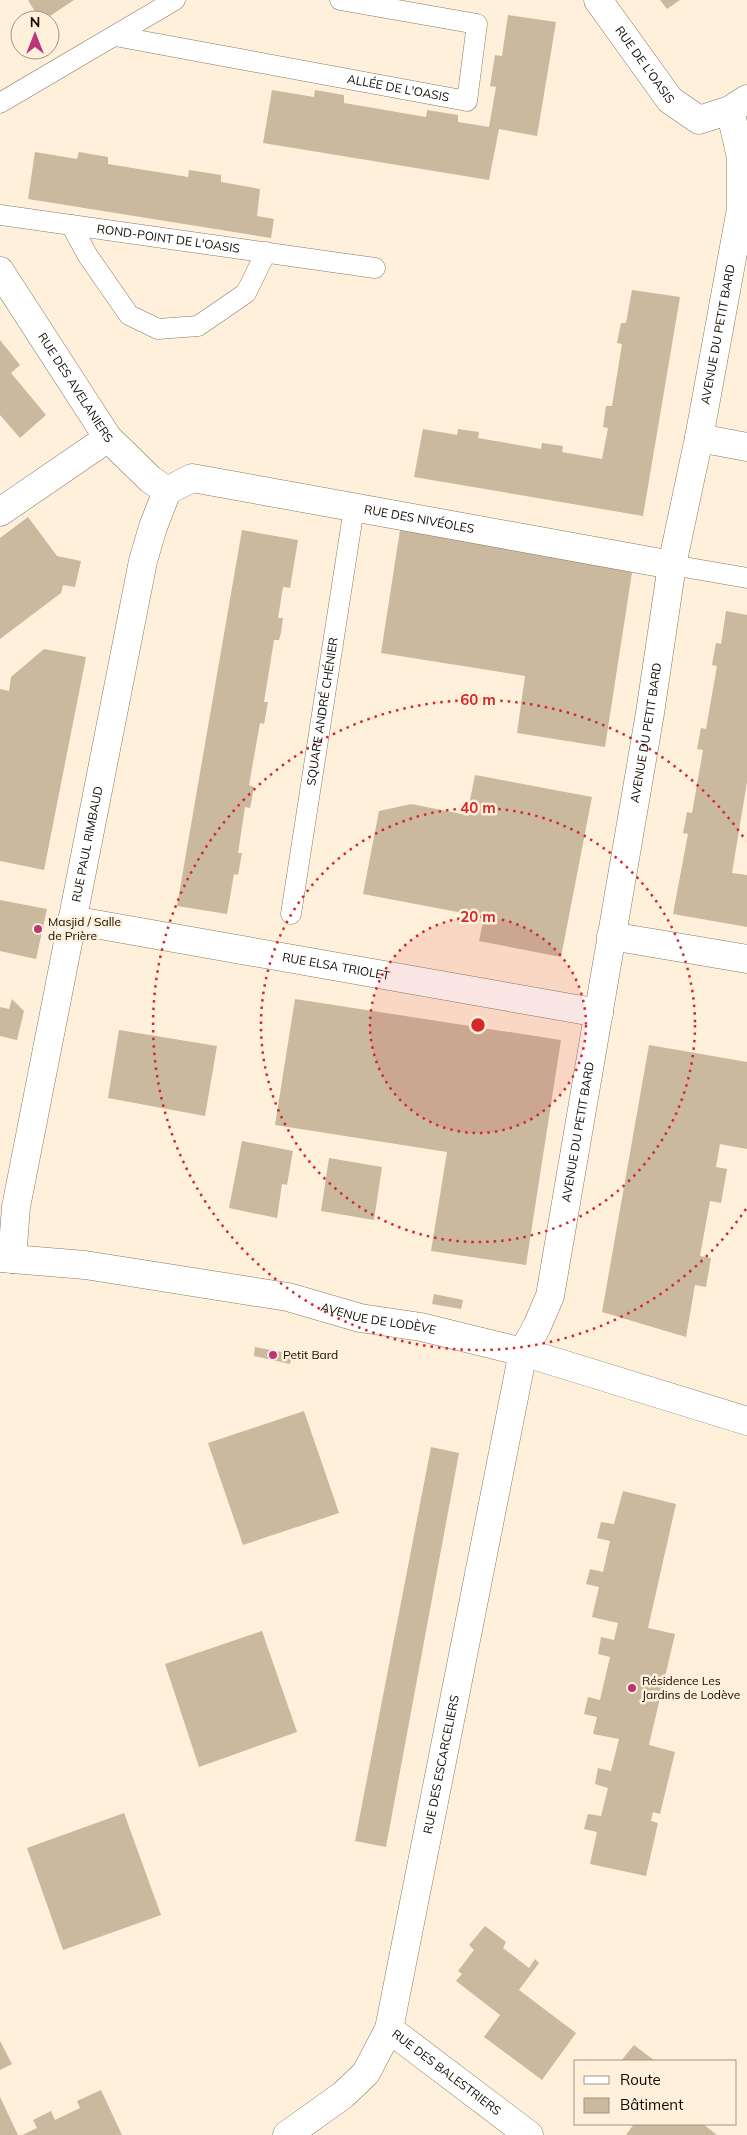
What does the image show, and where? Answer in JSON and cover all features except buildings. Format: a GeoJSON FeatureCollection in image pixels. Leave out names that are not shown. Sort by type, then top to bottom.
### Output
{"type":"FeatureCollection","features":[{"type":"Feature","properties":{"kind":"street","name":"RUE DE L'OASIS"},"geometry":{"type":"LineString","coordinates":[[598,0],[670,100],[700,120],[738,104]]}},
{"type":"Feature","properties":{"kind":"street","name":"AVENUE DU PETIT BARD"},"geometry":{"type":"LineString","coordinates":[[523,1352],[550,1296],[650,713],[672,564],[699,438],[740,209],[738,104]]}},
{"type":"Feature","properties":{"kind":"street","name":"RUE DES AVELANIERS"},"geometry":{"type":"LineString","coordinates":[[0,271],[108,438],[150,478],[168,490]]}},
{"type":"Feature","properties":{"kind":"street"},"geometry":{"type":"LineString","coordinates":[[0,512],[108,438]]}},
{"type":"Feature","properties":{"kind":"street"},"geometry":{"type":"LineString","coordinates":[[699,438],[747,447]]}},
{"type":"Feature","properties":{"kind":"street","name":"RUE DES NIVÉOLES"},"geometry":{"type":"LineString","coordinates":[[168,490],[192,478],[672,564]]}},
{"type":"Feature","properties":{"kind":"street","name":"RUE PAUL RIMBAUD"},"geometry":{"type":"LineString","coordinates":[[6,1259],[143,561],[153,527],[168,490]]}},
{"type":"Feature","properties":{"kind":"street","name":"RUE ELSA TRIOLET"},"geometry":{"type":"LineString","coordinates":[[72,920],[599,1013]]}},
{"type":"Feature","properties":{"kind":"street"},"geometry":{"type":"LineString","coordinates":[[611,936],[747,959]]}},
{"type":"Feature","properties":{"kind":"street","name":"AVENUE DE LODÈVE"},"geometry":{"type":"LineString","coordinates":[[6,1259],[85,1265],[288,1297],[360,1318],[421,1328],[523,1352],[747,1421]]}},
{"type":"Feature","properties":{"kind":"street","name":"RUE DES ESCARCELIERS"},"geometry":{"type":"LineString","coordinates":[[287,2135],[343,2095],[366,2073],[389,2029],[523,1352]]}},
{"type":"Feature","properties":{"kind":"street","name":"RUE DES BALESTRIERS"},"geometry":{"type":"LineString","coordinates":[[389,2029],[529,2135]]}},
{"type":"Feature","properties":{"kind":"lane"},"geometry":{"type":"LineString","coordinates":[[0,102],[175,0]]}},
{"type":"Feature","properties":{"kind":"lane","name":"ALLÉE DE L'OASIS"},"geometry":{"type":"LineString","coordinates":[[115,36],[467,101],[477,24],[340,0]]}},
{"type":"Feature","properties":{"kind":"lane","name":"ROND-POINT DE L'OASIS"},"geometry":{"type":"LineString","coordinates":[[0,215],[375,268]]}},
{"type":"Feature","properties":{"kind":"lane","name":"ROND-POINT DE L'OASIS"},"geometry":{"type":"LineString","coordinates":[[71,225],[88,256],[129,315],[158,329],[198,326],[246,293],[266,252]]}},
{"type":"Feature","properties":{"kind":"lane","name":"SQUARE ANDRÉ CHÉNIER"},"geometry":{"type":"LineString","coordinates":[[291,914],[354,508]]}},
{"type":"Feature","properties":{"kind":"lane"},"geometry":{"type":"LineString","coordinates":[[672,564],[747,578]]}},
{"type":"Feature","properties":{"kind":"place","name":"Masjid / Salle de Prière"},"geometry":{"type":"Point","coordinates":[38,929]}},
{"type":"Feature","properties":{"kind":"place","name":"Petit Bard"},"geometry":{"type":"Point","coordinates":[273,1355]}},
{"type":"Feature","properties":{"kind":"place","name":"Résidence Les Jardins de Lodève"},"geometry":{"type":"Point","coordinates":[632,1688]}}]}
